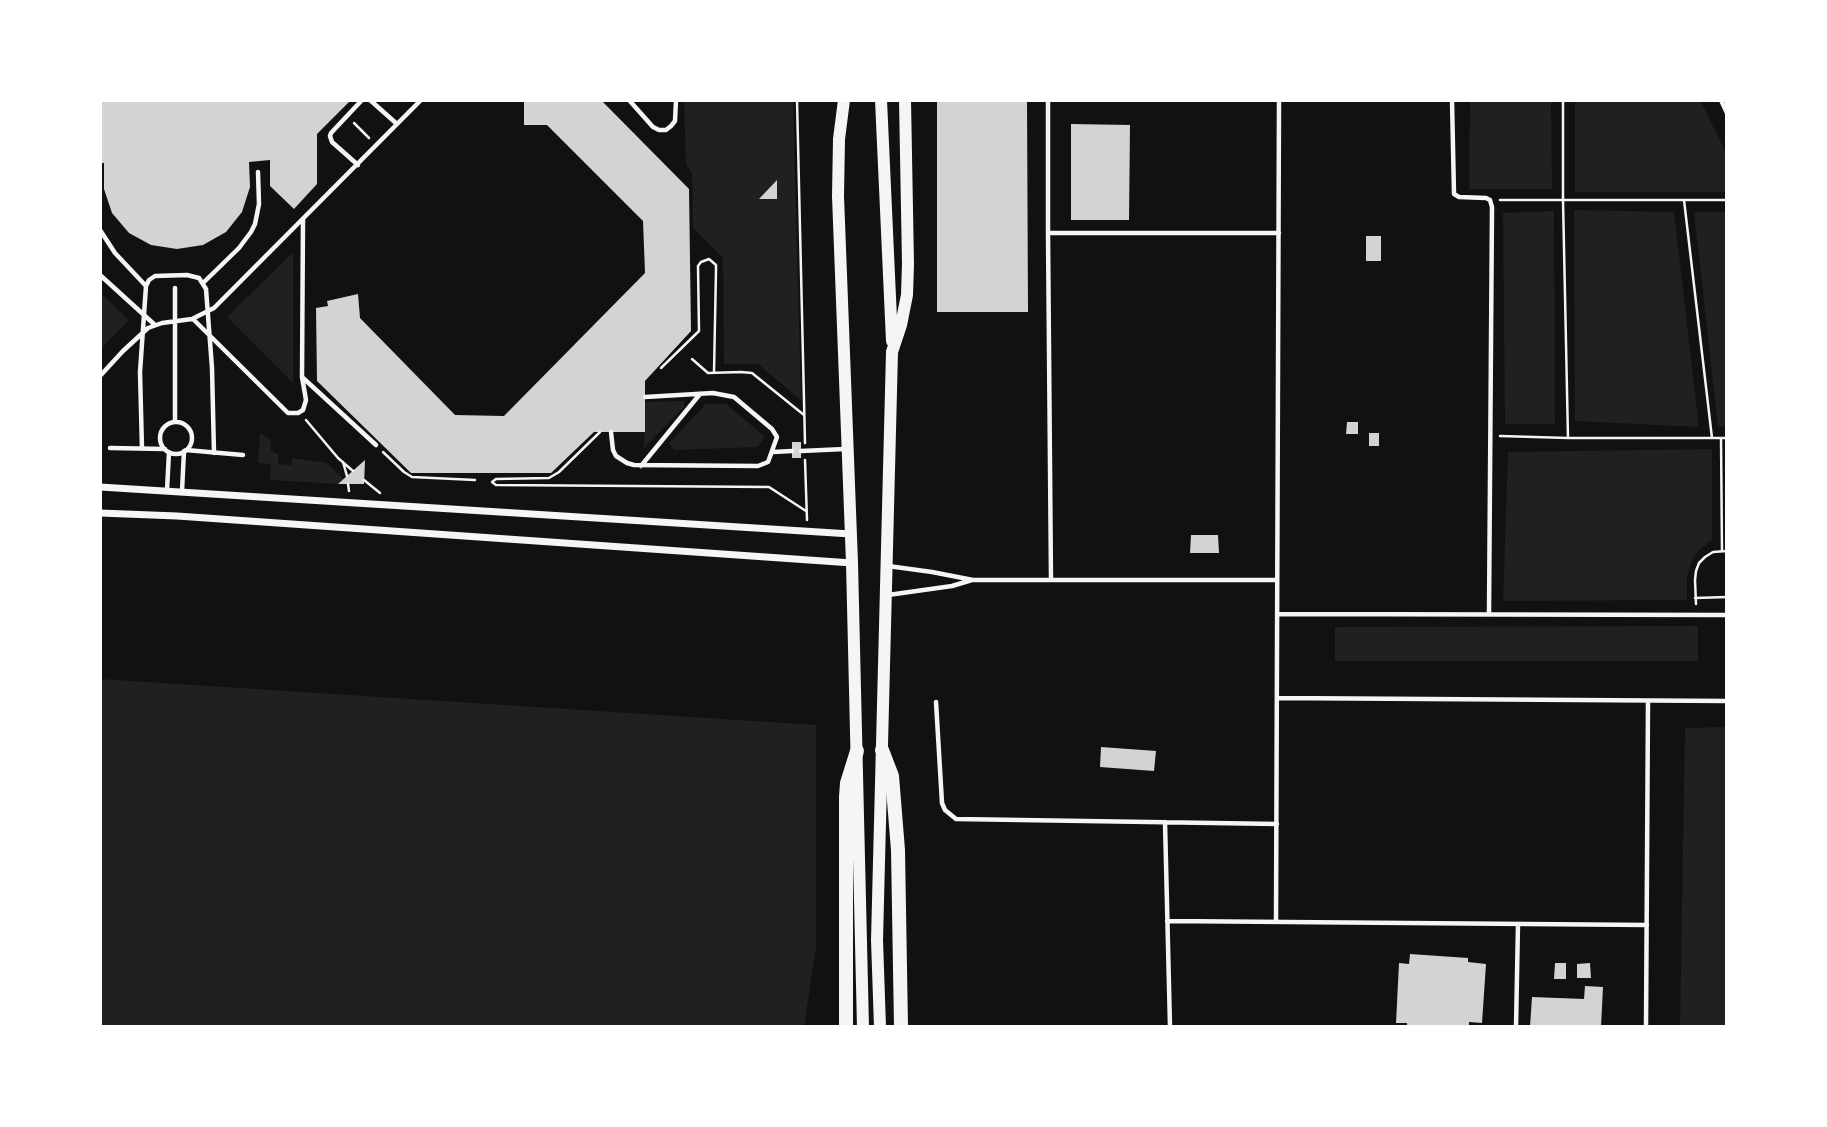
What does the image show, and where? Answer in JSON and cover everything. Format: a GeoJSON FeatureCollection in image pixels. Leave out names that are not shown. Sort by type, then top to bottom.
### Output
{"type":"FeatureCollection","features":[{"type":"Feature","properties":{"kind":"highway"},"geometry":{"type":"LineString","coordinates":[[882,750],[892,776],[898,850],[901,1027]]}},
{"type":"Feature","properties":{"kind":"highway"},"geometry":{"type":"LineString","coordinates":[[847,1025],[846,797],[847,783],[857,751]]}},
{"type":"Feature","properties":{"kind":"main road"},"geometry":{"type":"LineString","coordinates":[[844,100],[840,117],[837,164],[852,563],[863,1027]]}},
{"type":"Feature","properties":{"kind":"main road"},"geometry":{"type":"LineString","coordinates":[[880,1027],[877,940],[892,352],[881,100]]}},
{"type":"Feature","properties":{"kind":"main road"},"geometry":{"type":"LineString","coordinates":[[892,352],[907,295],[905,100]]}},
{"type":"Feature","properties":{"kind":"street"},"geometry":{"type":"LineString","coordinates":[[100,486],[851,534]]}},
{"type":"Feature","properties":{"kind":"street"},"geometry":{"type":"LineString","coordinates":[[100,513],[852,563]]}},
{"type":"Feature","properties":{"kind":"lane"},"geometry":{"type":"LineString","coordinates":[[358,165],[330,139],[331,133],[362,100]]}},
{"type":"Feature","properties":{"kind":"lane"},"geometry":{"type":"LineString","coordinates":[[370,100],[397,124]]}},
{"type":"Feature","properties":{"kind":"lane"},"geometry":{"type":"LineString","coordinates":[[100,376],[141,333],[155,325],[192,319],[223,300],[421,100]]}},
{"type":"Feature","properties":{"kind":"lane"},"geometry":{"type":"LineString","coordinates":[[629,100],[653,127],[659,130],[666,130],[675,121],[676,100]]}},
{"type":"Feature","properties":{"kind":"lane"},"geometry":{"type":"LineString","coordinates":[[1048,100],[1051,580]]}},
{"type":"Feature","properties":{"kind":"lane"},"geometry":{"type":"LineString","coordinates":[[1276,922],[1279,100]]}},
{"type":"Feature","properties":{"kind":"lane"},"geometry":{"type":"LineString","coordinates":[[1452,100],[1452,190],[1456,196],[1490,200],[1492,207],[1489,614]]}},
{"type":"Feature","properties":{"kind":"lane"},"geometry":{"type":"LineString","coordinates":[[1720,100],[1727,113]]}},
{"type":"Feature","properties":{"kind":"lane"},"geometry":{"type":"LineString","coordinates":[[203,283],[239,248],[251,232],[258,214],[258,172]]}},
{"type":"Feature","properties":{"kind":"lane"},"geometry":{"type":"LineString","coordinates":[[192,319],[288,413],[303,410],[306,400],[302,377],[303,218]]}},
{"type":"Feature","properties":{"kind":"lane"},"geometry":{"type":"LineString","coordinates":[[100,230],[115,253],[146,286]]}},
{"type":"Feature","properties":{"kind":"lane"},"geometry":{"type":"LineString","coordinates":[[1048,233],[1279,233]]}},
{"type":"Feature","properties":{"kind":"lane"},"geometry":{"type":"LineString","coordinates":[[100,275],[155,325]]}},
{"type":"Feature","properties":{"kind":"lane"},"geometry":{"type":"LineString","coordinates":[[142,449],[140,372],[146,286],[149,280],[161,275],[194,276],[206,289],[212,368],[214,453]]}},
{"type":"Feature","properties":{"kind":"lane"},"geometry":{"type":"LineString","coordinates":[[175,288],[175,422]]}},
{"type":"Feature","properties":{"kind":"lane"},"geometry":{"type":"LineString","coordinates":[[302,377],[376,445]]}},
{"type":"Feature","properties":{"kind":"lane"},"geometry":{"type":"LineString","coordinates":[[641,466],[701,394]]}},
{"type":"Feature","properties":{"kind":"lane"},"geometry":{"type":"LineString","coordinates":[[611,432],[616,456],[627,463],[641,466],[758,466],[768,462],[773,452],[777,440],[775,433],[742,402],[728,395],[645,397]]}},
{"type":"Feature","properties":{"kind":"lane"},"geometry":{"type":"LineString","coordinates":[[167,490],[167,451],[161,444],[161,432],[164,427],[175,422],[186,425],[192,435],[190,446],[185,451],[182,491]]}},
{"type":"Feature","properties":{"kind":"lane"},"geometry":{"type":"LineString","coordinates":[[110,448],[243,455]]}},
{"type":"Feature","properties":{"kind":"lane"},"geometry":{"type":"LineString","coordinates":[[803,451],[846,449]]}},
{"type":"Feature","properties":{"kind":"lane"},"geometry":{"type":"LineString","coordinates":[[773,452],[792,451]]}},
{"type":"Feature","properties":{"kind":"lane"},"geometry":{"type":"LineString","coordinates":[[888,566],[973,580],[1277,580]]}},
{"type":"Feature","properties":{"kind":"lane"},"geometry":{"type":"LineString","coordinates":[[887,595],[952,586],[973,580]]}},
{"type":"Feature","properties":{"kind":"lane"},"geometry":{"type":"LineString","coordinates":[[1277,614],[1727,615]]}},
{"type":"Feature","properties":{"kind":"lane"},"geometry":{"type":"LineString","coordinates":[[1277,698],[1727,701]]}},
{"type":"Feature","properties":{"kind":"lane"},"geometry":{"type":"LineString","coordinates":[[1646,1027],[1648,701]]}},
{"type":"Feature","properties":{"kind":"lane"},"geometry":{"type":"LineString","coordinates":[[936,702],[942,803],[945,810],[956,819],[1277,824]]}},
{"type":"Feature","properties":{"kind":"lane"},"geometry":{"type":"LineString","coordinates":[[1165,822],[1170,1027]]}},
{"type":"Feature","properties":{"kind":"lane"},"geometry":{"type":"LineString","coordinates":[[1167,921],[1647,925]]}},
{"type":"Feature","properties":{"kind":"lane"},"geometry":{"type":"LineString","coordinates":[[1516,1027],[1518,924]]}},
{"type":"Feature","properties":{"kind":"path"},"geometry":{"type":"LineString","coordinates":[[797,100],[803,451],[807,531]]}},
{"type":"Feature","properties":{"kind":"path"},"geometry":{"type":"LineString","coordinates":[[1563,100],[1568,438]]}},
{"type":"Feature","properties":{"kind":"path"},"geometry":{"type":"LineString","coordinates":[[346,116],[377,145]]}},
{"type":"Feature","properties":{"kind":"path"},"geometry":{"type":"LineString","coordinates":[[1490,200],[1727,200]]}},
{"type":"Feature","properties":{"kind":"path"},"geometry":{"type":"LineString","coordinates":[[1684,200],[1712,438]]}},
{"type":"Feature","properties":{"kind":"path"},"geometry":{"type":"LineString","coordinates":[[662,368],[699,331],[698,266],[709,260],[716,265],[715,373]]}},
{"type":"Feature","properties":{"kind":"path"},"geometry":{"type":"LineString","coordinates":[[692,359],[705,372],[752,373],[804,415]]}},
{"type":"Feature","properties":{"kind":"path"},"geometry":{"type":"LineString","coordinates":[[307,422],[353,471]]}},
{"type":"Feature","properties":{"kind":"path"},"geometry":{"type":"LineString","coordinates":[[600,432],[550,478],[495,479],[492,482],[496,485],[769,487],[806,511]]}},
{"type":"Feature","properties":{"kind":"path"},"geometry":{"type":"LineString","coordinates":[[1490,436],[1727,438]]}},
{"type":"Feature","properties":{"kind":"path"},"geometry":{"type":"LineString","coordinates":[[1721,438],[1722,551]]}},
{"type":"Feature","properties":{"kind":"path"},"geometry":{"type":"LineString","coordinates":[[376,445],[412,477],[475,480]]}},
{"type":"Feature","properties":{"kind":"path"},"geometry":{"type":"LineString","coordinates":[[343,462],[347,476]]}},
{"type":"Feature","properties":{"kind":"path"},"geometry":{"type":"LineString","coordinates":[[1696,615],[1695,580],[1699,563],[1705,556],[1727,551]]}},
{"type":"Feature","properties":{"kind":"path"},"geometry":{"type":"LineString","coordinates":[[1695,598],[1727,597]]}},
{"type":"Feature","properties":{"kind":"shaded area"},"geometry":{"type":"Polygon","coordinates":[[[684,100],[793,100],[801,400],[758,364],[724,364],[723,258],[693,228],[692,172],[686,165],[684,100]]]}},
{"type":"Feature","properties":{"kind":"shaded area"},"geometry":{"type":"Polygon","coordinates":[[[1470,100],[1551,100],[1552,189],[1469,189],[1470,100]]]}},
{"type":"Feature","properties":{"kind":"shaded area"},"geometry":{"type":"Polygon","coordinates":[[[1575,100],[1700,100],[1727,155],[1727,192],[1575,192],[1575,100]]]}},
{"type":"Feature","properties":{"kind":"shaded area"},"geometry":{"type":"Polygon","coordinates":[[[1574,210],[1674,212],[1699,427],[1575,421],[1574,210]]]}},
{"type":"Feature","properties":{"kind":"shaded area"},"geometry":{"type":"Polygon","coordinates":[[[1554,211],[1555,424],[1505,424],[1503,213],[1554,211]]]}},
{"type":"Feature","properties":{"kind":"shaded area"},"geometry":{"type":"Polygon","coordinates":[[[1694,212],[1727,212],[1727,426],[1718,427],[1694,212]]]}},
{"type":"Feature","properties":{"kind":"shaded area"},"geometry":{"type":"Polygon","coordinates":[[[293,252],[293,383],[227,317],[293,252]]]}},
{"type":"Feature","properties":{"kind":"shaded area"},"geometry":{"type":"Polygon","coordinates":[[[100,292],[129,320],[100,350],[100,292]]]}},
{"type":"Feature","properties":{"kind":"shaded area"},"geometry":{"type":"Polygon","coordinates":[[[684,401],[684,407],[644,448],[645,402],[684,401]]]}},
{"type":"Feature","properties":{"kind":"shaded area"},"geometry":{"type":"Polygon","coordinates":[[[706,404],[726,404],[765,437],[757,447],[674,450],[669,443],[706,404]]]}},
{"type":"Feature","properties":{"kind":"shaded area"},"geometry":{"type":"Polygon","coordinates":[[[260,433],[271,441],[271,451],[278,454],[278,464],[292,465],[292,458],[326,463],[344,479],[338,484],[270,480],[271,464],[258,463],[260,433]]]}},
{"type":"Feature","properties":{"kind":"shaded area"},"geometry":{"type":"Polygon","coordinates":[[[1712,449],[1712,540],[1699,550],[1692,560],[1687,577],[1687,600],[1503,601],[1508,452],[1712,449]]]}},
{"type":"Feature","properties":{"kind":"shaded area"},"geometry":{"type":"Polygon","coordinates":[[[1698,626],[1698,661],[1335,661],[1335,627],[1698,626]]]}},
{"type":"Feature","properties":{"kind":"shaded area"},"geometry":{"type":"Polygon","coordinates":[[[100,679],[816,725],[816,947],[804,1027],[100,1027],[100,679]]]}},
{"type":"Feature","properties":{"kind":"shaded area"},"geometry":{"type":"Polygon","coordinates":[[[1727,727],[1727,1027],[1680,1027],[1685,728],[1727,727]]]}},
{"type":"Feature","properties":{"kind":"building"},"geometry":{"type":"Polygon","coordinates":[[[100,100],[351,100],[317,134],[317,184],[294,209],[270,186],[270,160],[249,162],[250,187],[242,212],[226,232],[203,245],[177,249],[151,245],[129,233],[112,213],[104,189],[104,163],[100,163],[100,100]]]}},
{"type":"Feature","properties":{"kind":"building"},"geometry":{"type":"Polygon","coordinates":[[[524,100],[601,100],[689,189],[691,331],[645,381],[645,432],[594,432],[551,473],[411,473],[317,381],[316,308],[328,306],[327,301],[358,294],[360,318],[455,415],[504,416],[645,273],[643,221],[547,125],[524,125],[524,100]]]}},
{"type":"Feature","properties":{"kind":"building"},"geometry":{"type":"Polygon","coordinates":[[[937,100],[1027,100],[1028,312],[937,312],[937,100]]]}},
{"type":"Feature","properties":{"kind":"building"},"geometry":{"type":"Polygon","coordinates":[[[1071,124],[1130,125],[1129,220],[1071,220],[1071,124]]]}},
{"type":"Feature","properties":{"kind":"building"},"geometry":{"type":"Polygon","coordinates":[[[777,180],[777,199],[759,199],[777,180]]]}},
{"type":"Feature","properties":{"kind":"building"},"geometry":{"type":"Polygon","coordinates":[[[1366,236],[1381,236],[1381,261],[1366,261],[1366,236]]]}},
{"type":"Feature","properties":{"kind":"building"},"geometry":{"type":"Polygon","coordinates":[[[1347,422],[1358,422],[1358,434],[1346,434],[1347,422]]]}},
{"type":"Feature","properties":{"kind":"building"},"geometry":{"type":"Polygon","coordinates":[[[1369,433],[1379,433],[1379,446],[1369,446],[1369,433]]]}},
{"type":"Feature","properties":{"kind":"building"},"geometry":{"type":"Polygon","coordinates":[[[792,442],[801,442],[801,458],[792,458],[792,442]]]}},
{"type":"Feature","properties":{"kind":"building"},"geometry":{"type":"Polygon","coordinates":[[[365,460],[364,484],[338,484],[365,460]]]}},
{"type":"Feature","properties":{"kind":"building"},"geometry":{"type":"Polygon","coordinates":[[[1191,535],[1218,535],[1219,553],[1190,553],[1191,535]]]}},
{"type":"Feature","properties":{"kind":"building"},"geometry":{"type":"Polygon","coordinates":[[[1101,747],[1156,751],[1154,771],[1100,767],[1101,747]]]}},
{"type":"Feature","properties":{"kind":"building"},"geometry":{"type":"Polygon","coordinates":[[[1410,954],[1468,958],[1468,962],[1486,964],[1482,1023],[1469,1022],[1469,1027],[1407,1027],[1407,1023],[1396,1023],[1399,963],[1409,964],[1410,954]]]}},
{"type":"Feature","properties":{"kind":"building"},"geometry":{"type":"Polygon","coordinates":[[[1555,963],[1566,963],[1566,979],[1554,979],[1555,963]]]}},
{"type":"Feature","properties":{"kind":"building"},"geometry":{"type":"Polygon","coordinates":[[[1590,963],[1591,978],[1577,978],[1577,964],[1590,963]]]}},
{"type":"Feature","properties":{"kind":"building"},"geometry":{"type":"Polygon","coordinates":[[[1585,986],[1603,987],[1601,1027],[1530,1027],[1532,997],[1584,999],[1585,986]]]}}]}
